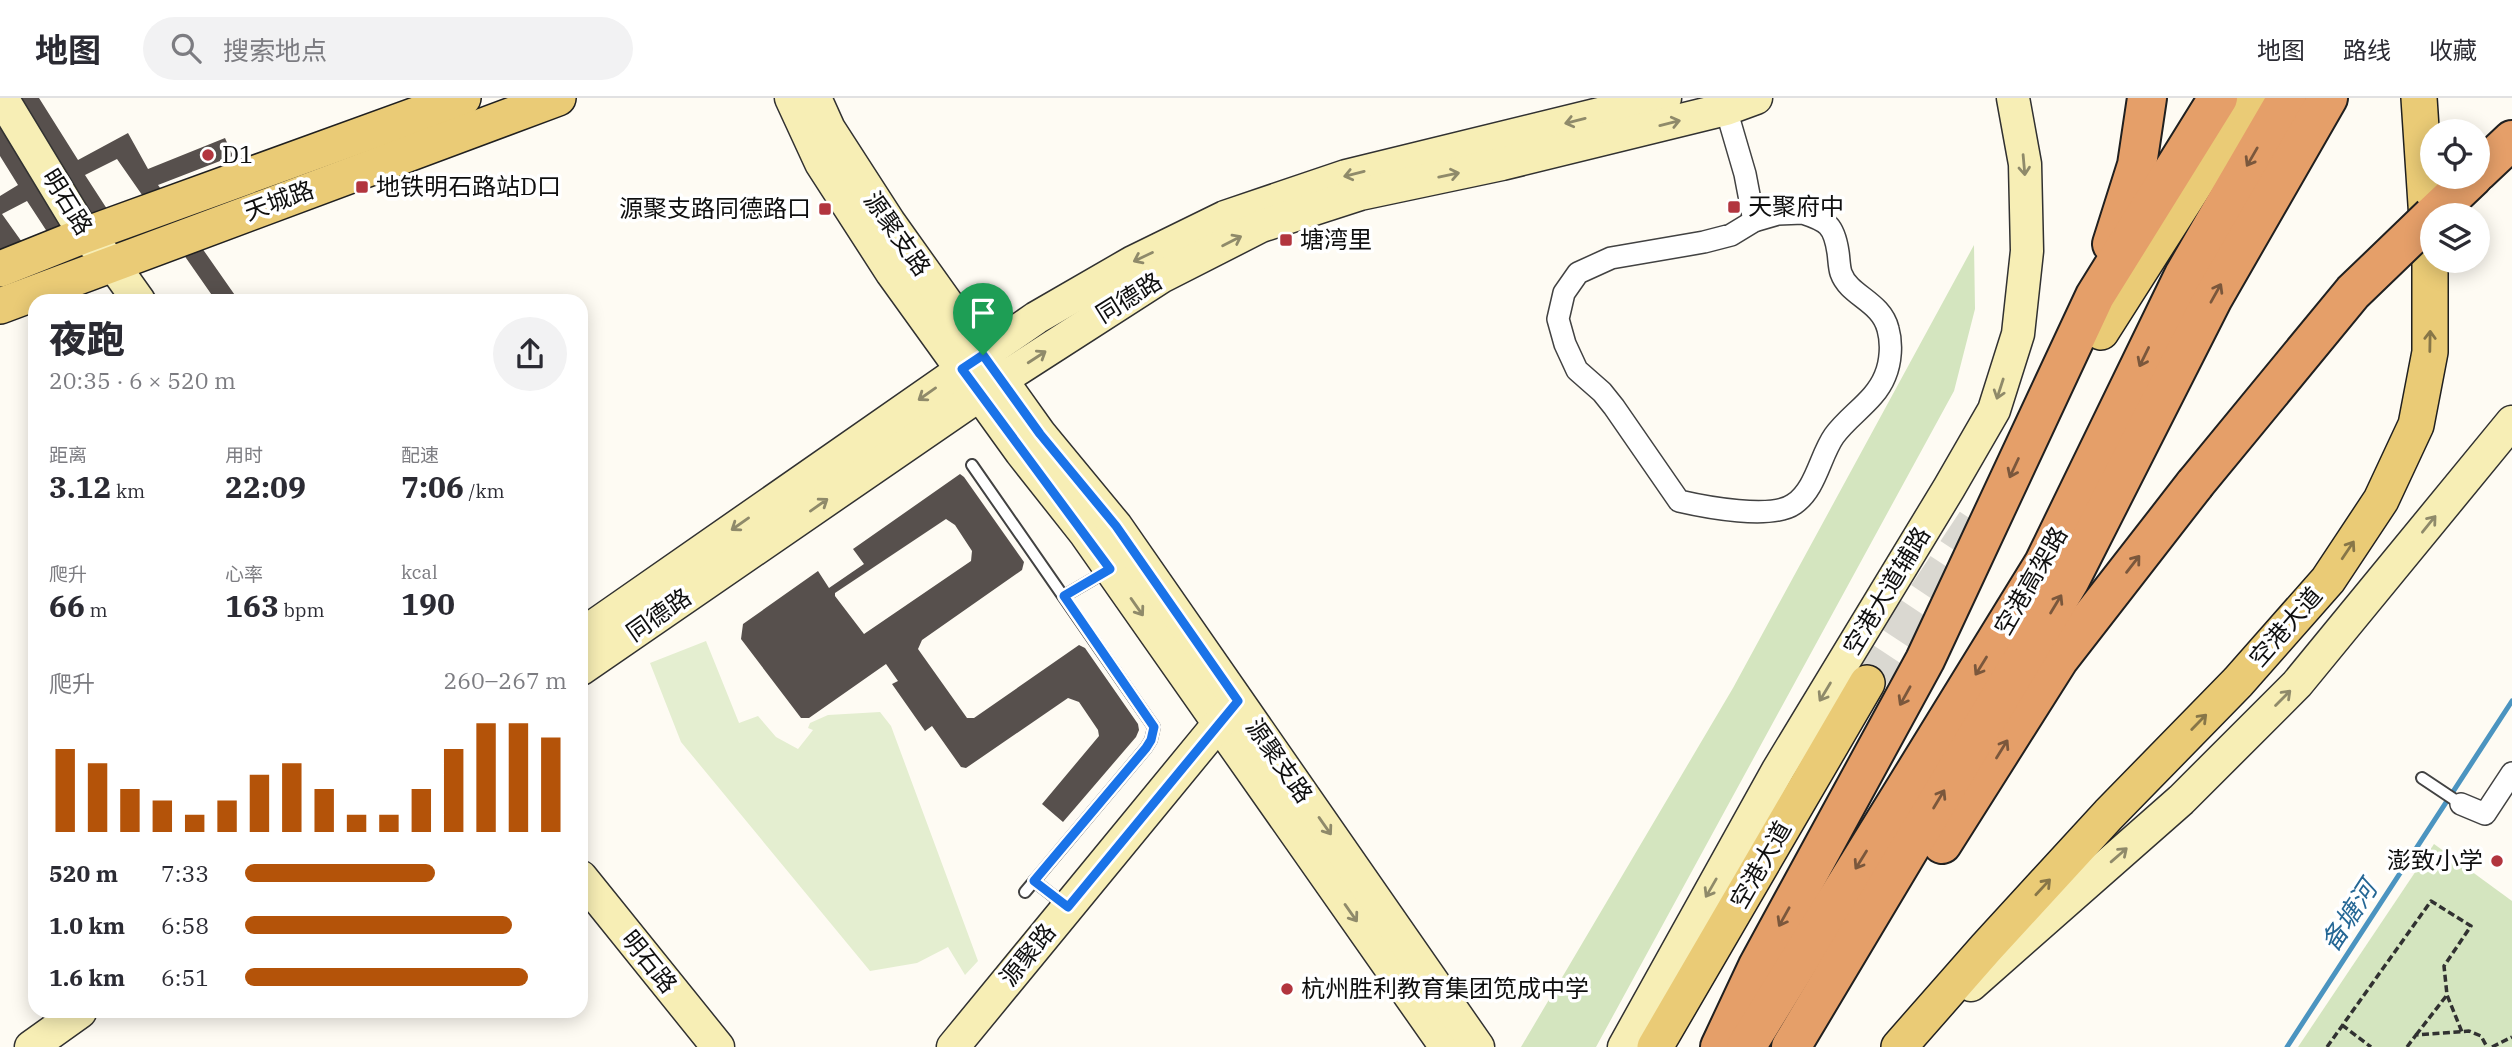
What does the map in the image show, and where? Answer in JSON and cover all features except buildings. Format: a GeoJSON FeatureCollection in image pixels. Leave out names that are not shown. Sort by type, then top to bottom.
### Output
{"type":"FeatureCollection","features":[{"type":"Feature","properties":{"kind":"highway"},"geometry":{"type":"LineString","coordinates":[[2098,314],[2137,165],[2147,98]]}},
{"type":"Feature","properties":{"kind":"highway"},"geometry":{"type":"LineString","coordinates":[[1720,1047],[1758,966],[1925,660],[2098,314],[2218,98]]}},
{"type":"Feature","properties":{"kind":"highway","name":"空港高架路"},"geometry":{"type":"LineString","coordinates":[[1746,1047],[2044,563],[2184,275],[2287,98]]}},
{"type":"Feature","properties":{"kind":"highway","name":"空港高架路"},"geometry":{"type":"LineString","coordinates":[[1793,1047],[2070,580],[2213,298],[2328,98]]}},
{"type":"Feature","properties":{"kind":"highway"},"geometry":{"type":"LineString","coordinates":[[2490,161],[2512,140]]}},
{"type":"Feature","properties":{"kind":"highway"},"geometry":{"type":"LineString","coordinates":[[2446,203],[2460,189]]}},
{"type":"Feature","properties":{"kind":"highway"},"geometry":{"type":"LineString","coordinates":[[1793,1047],[1913,890],[2059,659],[2195,484],[2353,292],[2420,228]]}},
{"type":"Feature","properties":{"kind":"main road","name":"天城路"},"geometry":{"type":"LineString","coordinates":[[0,269],[85,235],[463,98]]}},
{"type":"Feature","properties":{"kind":"main road","name":"天城路"},"geometry":{"type":"LineString","coordinates":[[31,294],[558,98]]}},
{"type":"Feature","properties":{"kind":"main road"},"geometry":{"type":"LineString","coordinates":[[2098,314],[2250,98]]}},
{"type":"Feature","properties":{"kind":"main road","name":"空港大道"},"geometry":{"type":"LineString","coordinates":[[1901,1047],[2109,814],[2238,682],[2328,580],[2381,500],[2416,425],[2430,352],[2430,265],[2419,98]]}},
{"type":"Feature","properties":{"kind":"main road","name":"天城路"},"geometry":{"type":"LineString","coordinates":[[0,306],[28,295]]}},
{"type":"Feature","properties":{"kind":"main road","name":"空港大道"},"geometry":{"type":"LineString","coordinates":[[1655,1047],[1867,683]]}},
{"type":"Feature","properties":{"kind":"street","name":"明石路"},"geometry":{"type":"LineString","coordinates":[[2,98],[85,235],[112,263],[134,294]]}},
{"type":"Feature","properties":{"kind":"street","name":"源聚支路"},"geometry":{"type":"LineString","coordinates":[[792,98],[829,174],[892,272],[981,375],[1040,434],[1116,526],[1228,713],[1446,1047]]}},
{"type":"Feature","properties":{"kind":"street","name":"源聚支路"},"geometry":{"type":"LineString","coordinates":[[815,98],[829,130],[981,375],[1021,452],[1086,533],[1110,569],[1228,713],[1478,1047]]}},
{"type":"Feature","properties":{"kind":"street","name":"同德路"},"geometry":{"type":"LineString","coordinates":[[588,663],[981,375],[1036,318],[1133,262],[1225,217],[1346,176],[1665,98]]}},
{"type":"Feature","properties":{"kind":"street","name":"同德路"},"geometry":{"type":"LineString","coordinates":[[588,630],[981,375],[1261,226],[1360,194],[1502,164],[1726,109],[1756,98]]}},
{"type":"Feature","properties":{"kind":"street","name":"空港大道辅路"},"geometry":{"type":"LineString","coordinates":[[1624,1047],[1778,770],[1950,488],[1994,410],[2018,334],[2028,251],[2025,164],[2013,98]]}},
{"type":"Feature","properties":{"kind":"street"},"geometry":{"type":"LineString","coordinates":[[1726,109],[1745,174],[1754,221]]}},
{"type":"Feature","properties":{"kind":"street"},"geometry":{"type":"LineString","coordinates":[[1803,213],[1825,221],[1833,231],[1841,274],[1852,288],[1879,310],[1888,328],[1891,349],[1886,373],[1877,393],[1847,419],[1833,438],[1808,488],[1794,504],[1780,510],[1728,511],[1679,501],[1614,407],[1602,392],[1577,370],[1565,344],[1558,319],[1564,293],[1578,274],[1611,258],[1704,242],[1731,234],[1754,221],[1778,214],[1803,213]]}},
{"type":"Feature","properties":{"kind":"street"},"geometry":{"type":"LineString","coordinates":[[1901,1047],[2181,800],[2297,684],[2512,422]]}},
{"type":"Feature","properties":{"kind":"street","name":"源聚路"},"geometry":{"type":"LineString","coordinates":[[953,1047],[1228,713]]}},
{"type":"Feature","properties":{"kind":"street"},"geometry":{"type":"LineString","coordinates":[[2461,804],[2485,814],[2512,773]]}},
{"type":"Feature","properties":{"kind":"street","name":"明石路"},"geometry":{"type":"LineString","coordinates":[[588,886],[718,1047]]}},
{"type":"Feature","properties":{"kind":"street"},"geometry":{"type":"LineString","coordinates":[[31,1047],[72,1018]]}},
{"type":"Feature","properties":{"kind":"lane"},"geometry":{"type":"LineString","coordinates":[[972,465],[1151,720],[1154,733],[1146,748],[1025,892]]}},
{"type":"Feature","properties":{"kind":"lane"},"geometry":{"type":"LineString","coordinates":[[1064,596],[1110,569]]}},
{"type":"Feature","properties":{"kind":"lane"},"geometry":{"type":"LineString","coordinates":[[2422,778],[2461,804]]}},
{"type":"Feature","properties":{"kind":"lane"},"geometry":{"type":"LineString","coordinates":[[1034,881],[1068,907]]}},
{"type":"Feature","properties":{"kind":"path"},"geometry":{"type":"LineString","coordinates":[[2327,1047],[2431,901],[2470,926],[2444,966],[2447,995],[2462,1032]]}},
{"type":"Feature","properties":{"kind":"path"},"geometry":{"type":"LineString","coordinates":[[2407,1047],[2447,995]]}},
{"type":"Feature","properties":{"kind":"path"},"geometry":{"type":"LineString","coordinates":[[2343,1025],[2371,1047]]}},
{"type":"Feature","properties":{"kind":"path"},"geometry":{"type":"LineString","coordinates":[[2416,1035],[2469,1031],[2481,1037],[2489,1047],[2511,1039]]}},
{"type":"Feature","properties":{"kind":"green space"},"geometry":{"type":"Polygon","coordinates":[[[1974,245],[1975,309],[1954,391],[1596,1047],[1521,1047],[1733,688],[1974,245]]]}},
{"type":"Feature","properties":{"kind":"green space"},"geometry":{"type":"Polygon","coordinates":[[[706,641],[739,723],[758,716],[776,737],[798,749],[813,730],[808,728],[810,723],[828,715],[880,712],[891,726],[978,961],[965,975],[948,947],[917,963],[870,971],[681,742],[650,663],[706,641]]]}},
{"type":"Feature","properties":{"kind":"green space"},"geometry":{"type":"Polygon","coordinates":[[[2434,844],[2512,901],[2512,1047],[2298,1047],[2434,844]]]}},
{"type":"Feature","properties":{"kind":"waterway","name":"备塘河"},"geometry":{"type":"LineString","coordinates":[[2287,1047],[2512,701]]}},
{"type":"Feature","properties":{"kind":"tunnel"},"geometry":{"type":"LineString","coordinates":[[1867,683],[1980,513]]}},
{"type":"Feature","properties":{"kind":"place","name":"D1"},"geometry":{"type":"Point","coordinates":[208,155]}},
{"type":"Feature","properties":{"kind":"place","name":"地铁明石路站D口"},"geometry":{"type":"Point","coordinates":[362,187]}},
{"type":"Feature","properties":{"kind":"place","name":"天聚府中"},"geometry":{"type":"Point","coordinates":[1734,207]}},
{"type":"Feature","properties":{"kind":"place","name":"源聚支路同德路口"},"geometry":{"type":"Point","coordinates":[825,209]}},
{"type":"Feature","properties":{"kind":"place","name":"塘湾里"},"geometry":{"type":"Point","coordinates":[1286,240]}},
{"type":"Feature","properties":{"kind":"place","name":"澎致小学"},"geometry":{"type":"Point","coordinates":[2497,861]}},
{"type":"Feature","properties":{"kind":"place","name":"杭州胜利教育集团笕成中学"},"geometry":{"type":"Point","coordinates":[1287,989]}},
{"type":"Feature","properties":{"kind":"route"},"geometry":{"type":"LineString","coordinates":[[983,355],[1040,434],[1116,526],[1238,701],[1068,907],[1034,881],[1146,748],[1154,733],[1154,727],[1064,596],[1110,569],[1086,533],[1021,452],[962,369],[983,355]]}}]}
